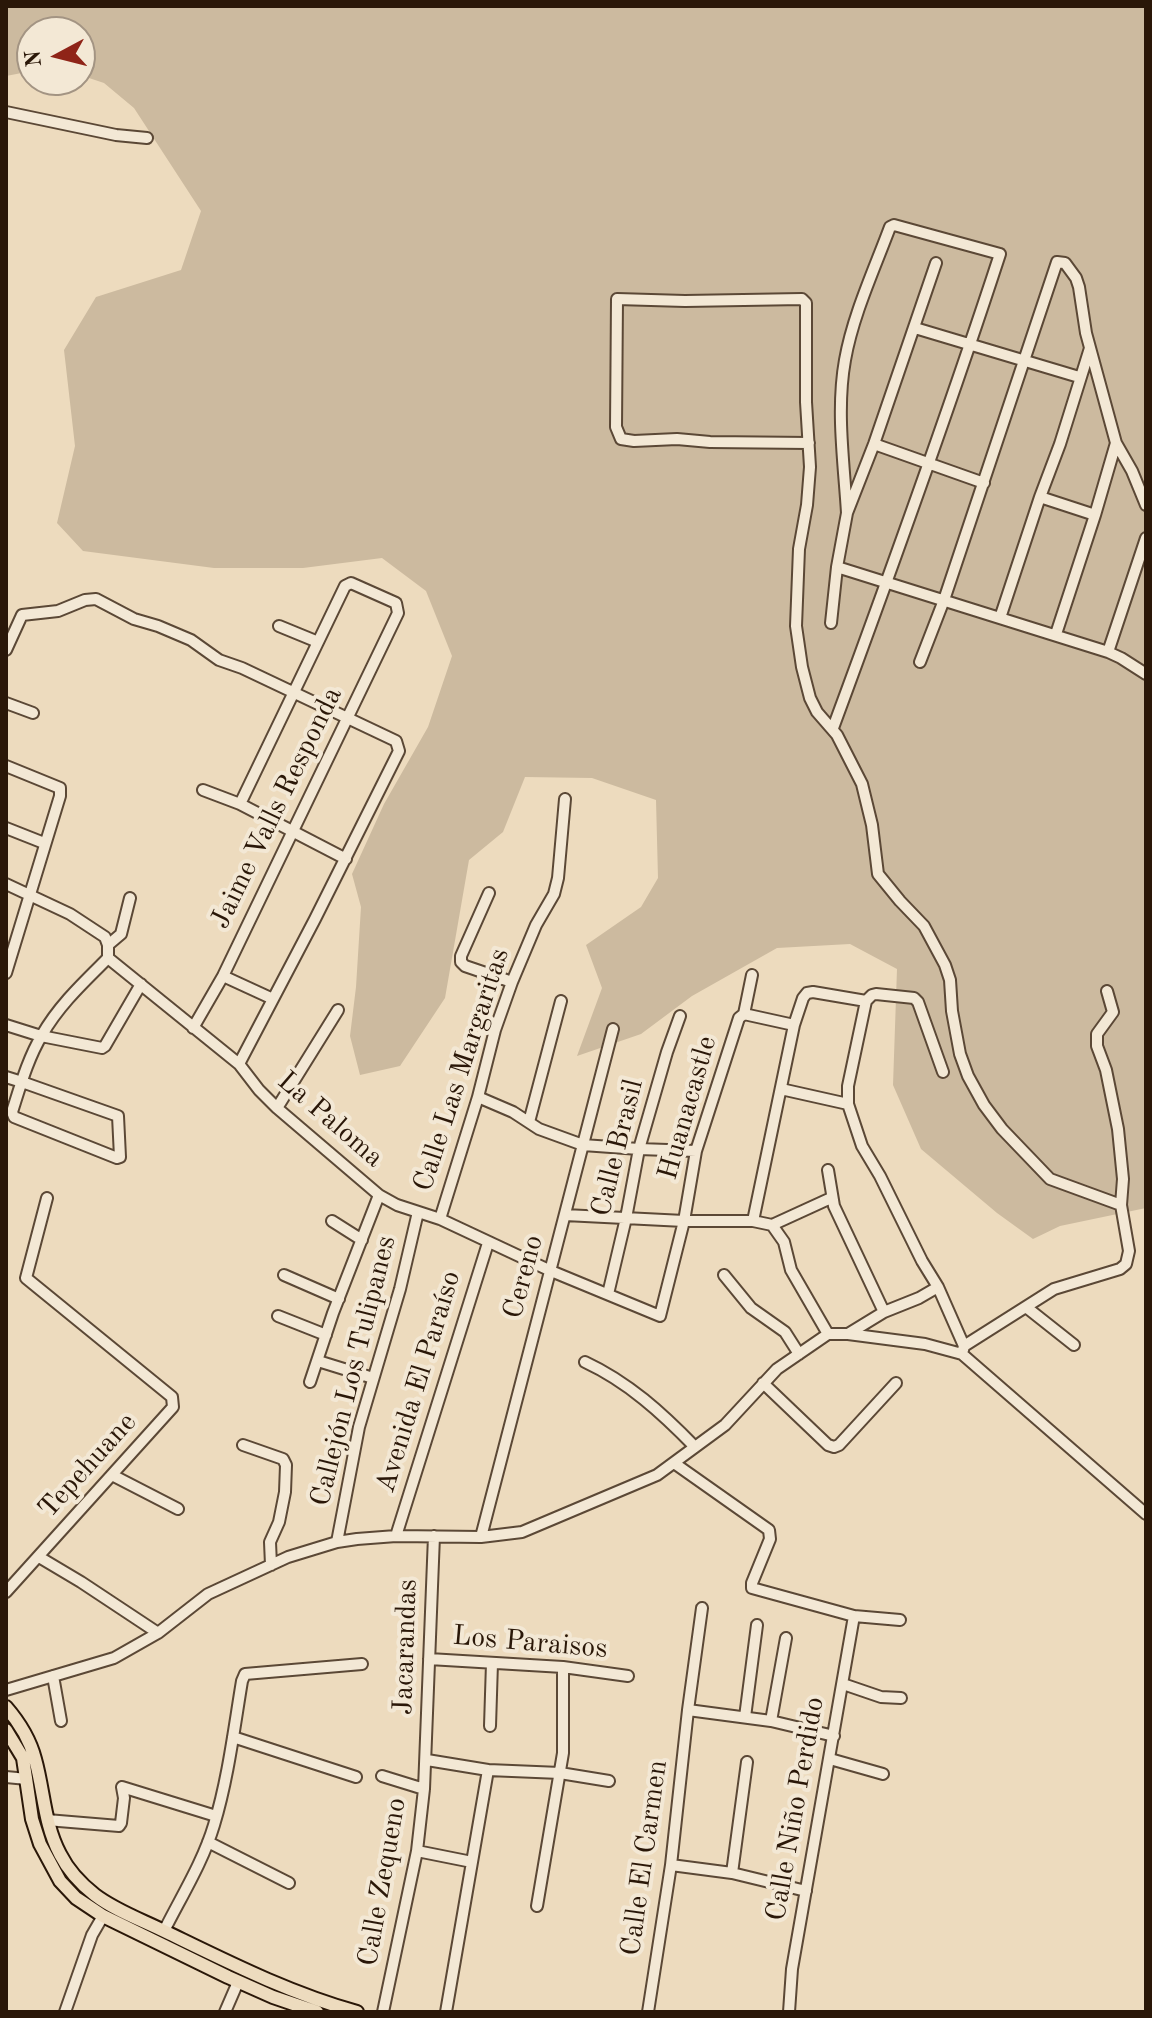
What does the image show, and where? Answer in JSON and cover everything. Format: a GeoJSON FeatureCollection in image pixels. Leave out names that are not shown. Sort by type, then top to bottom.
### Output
{"type":"FeatureCollection","features":[{"type":"Feature","properties":{"kind":"main road"},"geometry":{"type":"LineString","coordinates":[[6,1708],[19,1722],[35,1758],[47,1820],[61,1857],[84,1885],[113,1907],[276,1985],[357,2012]]}},
{"type":"Feature","properties":{"kind":"main road"},"geometry":{"type":"LineString","coordinates":[[6,1730],[23,1758],[32,1819],[48,1861],[60,1881],[76,1898],[103,1916],[238,1982],[300,2009],[317,2012]]}},
{"type":"Feature","properties":{"kind":"street"},"geometry":{"type":"LineString","coordinates":[[6,112],[116,135],[147,138]]}},
{"type":"Feature","properties":{"kind":"street"},"geometry":{"type":"LineString","coordinates":[[833,728],[971,344],[1000,254],[894,225],[890,227],[853,326],[845,361],[841,404],[847,513]]}},
{"type":"Feature","properties":{"kind":"street"},"geometry":{"type":"LineString","coordinates":[[920,662],[944,600],[1057,262],[1065,263],[1076,278],[1090,348],[1116,443],[1146,505]]}},
{"type":"Feature","properties":{"kind":"street"},"geometry":{"type":"LineString","coordinates":[[831,623],[847,513],[936,263]]}},
{"type":"Feature","properties":{"kind":"street"},"geometry":{"type":"LineString","coordinates":[[809,443],[621,439],[616,427],[617,299],[802,299],[806,303],[806,402],[809,443],[810,467],[797,565],[796,638],[814,707],[842,742],[865,793],[878,874],[924,926],[945,965],[950,980],[959,1048],[968,1076],[984,1105],[1002,1129],[1050,1179],[1121,1205]]}},
{"type":"Feature","properties":{"kind":"street"},"geometry":{"type":"LineString","coordinates":[[915,328],[1079,377]]}},
{"type":"Feature","properties":{"kind":"street"},"geometry":{"type":"LineString","coordinates":[[1000,618],[1090,348]]}},
{"type":"Feature","properties":{"kind":"street"},"geometry":{"type":"LineString","coordinates":[[1056,634],[1116,443]]}},
{"type":"Feature","properties":{"kind":"street"},"geometry":{"type":"LineString","coordinates":[[874,444],[984,483]]}},
{"type":"Feature","properties":{"kind":"street"},"geometry":{"type":"LineString","coordinates":[[1040,497],[1095,515]]}},
{"type":"Feature","properties":{"kind":"street"},"geometry":{"type":"LineString","coordinates":[[1108,652],[1146,538]]}},
{"type":"Feature","properties":{"kind":"street"},"geometry":{"type":"LineString","coordinates":[[837,567],[1108,652],[1146,674]]}},
{"type":"Feature","properties":{"kind":"street","name":"Jaime Valls Responda"},"geometry":{"type":"LineString","coordinates":[[193,1028],[223,976],[294,831],[398,613],[398,607],[396,603],[351,583],[345,586],[318,642]]}},
{"type":"Feature","properties":{"kind":"street"},"geometry":{"type":"LineString","coordinates":[[6,650],[22,615],[58,611],[96,599],[134,619],[191,640],[219,660],[346,717],[396,741],[399,746],[346,859],[239,1064]]}},
{"type":"Feature","properties":{"kind":"street"},"geometry":{"type":"LineString","coordinates":[[240,804],[318,642],[279,626]]}},
{"type":"Feature","properties":{"kind":"street"},"geometry":{"type":"LineString","coordinates":[[6,703],[33,713]]}},
{"type":"Feature","properties":{"kind":"street"},"geometry":{"type":"LineString","coordinates":[[6,766],[60,788],[6,973]]}},
{"type":"Feature","properties":{"kind":"street"},"geometry":{"type":"LineString","coordinates":[[203,790],[240,804],[346,859]]}},
{"type":"Feature","properties":{"kind":"street","name":"Calle Las Margaritas"},"geometry":{"type":"LineString","coordinates":[[440,1219],[495,1030],[536,925],[554,894],[565,799]]}},
{"type":"Feature","properties":{"kind":"street"},"geometry":{"type":"LineString","coordinates":[[6,828],[44,843]]}},
{"type":"Feature","properties":{"kind":"street"},"geometry":{"type":"LineString","coordinates":[[6,884],[70,914],[105,937],[108,945],[108,958],[69,997],[41,1036],[22,1082],[12,1112],[14,1117],[117,1158],[121,1154],[118,1116],[22,1082],[6,1077]]}},
{"type":"Feature","properties":{"kind":"street"},"geometry":{"type":"LineString","coordinates":[[489,893],[461,962],[512,982]]}},
{"type":"Feature","properties":{"kind":"street"},"geometry":{"type":"LineString","coordinates":[[108,945],[121,934],[130,898]]}},
{"type":"Feature","properties":{"kind":"street","name":"La Paloma"},"geometry":{"type":"LineString","coordinates":[[108,958],[239,1064],[277,1108],[379,1195],[660,1316]]}},
{"type":"Feature","properties":{"kind":"street"},"geometry":{"type":"LineString","coordinates":[[744,1014],[752,975]]}},
{"type":"Feature","properties":{"kind":"street"},"geometry":{"type":"LineString","coordinates":[[223,976],[273,999]]}},
{"type":"Feature","properties":{"kind":"street"},"geometry":{"type":"LineString","coordinates":[[6,1025],[41,1036],[102,1048],[141,984]]}},
{"type":"Feature","properties":{"kind":"street"},"geometry":{"type":"LineString","coordinates":[[6,1690],[114,1658],[158,1633],[208,1594],[288,1557],[337,1542],[396,1536],[481,1537],[522,1532],[657,1475],[725,1425],[777,1369],[828,1334],[963,1350],[1061,1286],[1118,1270],[1124,1266],[1129,1251],[1121,1205],[1123,1179],[1118,1129],[1106,1070],[1097,1046],[1097,1034],[1113,1012],[1107,991]]}},
{"type":"Feature","properties":{"kind":"street"},"geometry":{"type":"LineString","coordinates":[[753,1221],[794,1025],[803,998],[813,992],[866,1001]]}},
{"type":"Feature","properties":{"kind":"street"},"geometry":{"type":"LineString","coordinates":[[943,1072],[918,1002],[914,998],[872,995],[866,1001],[848,1086],[848,1104],[862,1146],[938,1287],[963,1350],[1146,1514]]}},
{"type":"Feature","properties":{"kind":"street"},"geometry":{"type":"LineString","coordinates":[[529,1122],[561,1001]]}},
{"type":"Feature","properties":{"kind":"street"},"geometry":{"type":"LineString","coordinates":[[277,1108],[338,1010]]}},
{"type":"Feature","properties":{"kind":"street","name":"Huanacastle"},"geometry":{"type":"LineString","coordinates":[[660,1316],[684,1221],[696,1151],[739,1018],[744,1014],[794,1025]]}},
{"type":"Feature","properties":{"kind":"street","name":"Calle Brasil"},"geometry":{"type":"LineString","coordinates":[[608,1294],[639,1149],[680,1016]]}},
{"type":"Feature","properties":{"kind":"street","name":"Cereno"},"geometry":{"type":"LineString","coordinates":[[481,1537],[613,1029]]}},
{"type":"Feature","properties":{"kind":"street"},"geometry":{"type":"LineString","coordinates":[[781,1089],[848,1104]]}},
{"type":"Feature","properties":{"kind":"street"},"geometry":{"type":"LineString","coordinates":[[478,1097],[539,1129],[583,1145],[696,1151]]}},
{"type":"Feature","properties":{"kind":"street"},"geometry":{"type":"LineString","coordinates":[[828,1170],[831,1198],[884,1312]]}},
{"type":"Feature","properties":{"kind":"street"},"geometry":{"type":"LineString","coordinates":[[310,1382],[379,1195]]}},
{"type":"Feature","properties":{"kind":"street","name":"Tepehuane"},"geometry":{"type":"LineString","coordinates":[[6,1592],[173,1407],[172,1397],[26,1278],[47,1198]]}},
{"type":"Feature","properties":{"kind":"street"},"geometry":{"type":"LineString","coordinates":[[565,1215],[753,1221],[772,1225],[831,1198]]}},
{"type":"Feature","properties":{"kind":"street","name":"Callejón Los Tulipanes"},"geometry":{"type":"LineString","coordinates":[[337,1542],[359,1427],[400,1289],[418,1212]]}},
{"type":"Feature","properties":{"kind":"street"},"geometry":{"type":"LineString","coordinates":[[332,1221],[362,1240]]}},
{"type":"Feature","properties":{"kind":"street"},"geometry":{"type":"LineString","coordinates":[[772,1225],[784,1242],[795,1279],[828,1334]]}},
{"type":"Feature","properties":{"kind":"street","name":"Avenida El Paraíso"},"geometry":{"type":"LineString","coordinates":[[396,1536],[488,1243]]}},
{"type":"Feature","properties":{"kind":"street"},"geometry":{"type":"LineString","coordinates":[[284,1275],[339,1299]]}},
{"type":"Feature","properties":{"kind":"street"},"geometry":{"type":"LineString","coordinates":[[724,1275],[751,1308],[785,1332],[799,1354]]}},
{"type":"Feature","properties":{"kind":"street"},"geometry":{"type":"LineString","coordinates":[[848,1334],[884,1312],[938,1287]]}},
{"type":"Feature","properties":{"kind":"street"},"geometry":{"type":"LineString","coordinates":[[1026,1307],[1074,1345]]}},
{"type":"Feature","properties":{"kind":"street"},"geometry":{"type":"LineString","coordinates":[[278,1316],[326,1335]]}},
{"type":"Feature","properties":{"kind":"street"},"geometry":{"type":"LineString","coordinates":[[318,1361],[373,1378]]}},
{"type":"Feature","properties":{"kind":"street"},"geometry":{"type":"LineString","coordinates":[[585,1362],[639,1394],[695,1447]]}},
{"type":"Feature","properties":{"kind":"street"},"geometry":{"type":"LineString","coordinates":[[763,1383],[828,1445],[834,1447],[896,1383]]}},
{"type":"Feature","properties":{"kind":"street"},"geometry":{"type":"LineString","coordinates":[[243,1445],[285,1461],[286,1480],[281,1514],[270,1542],[271,1565]]}},
{"type":"Feature","properties":{"kind":"street"},"geometry":{"type":"LineString","coordinates":[[674,1463],[769,1530],[770,1539],[752,1588],[854,1616],[900,1620]]}},
{"type":"Feature","properties":{"kind":"street"},"geometry":{"type":"LineString","coordinates":[[112,1475],[178,1509]]}},
{"type":"Feature","properties":{"kind":"street","name":"Jacarandas"},"geometry":{"type":"LineString","coordinates":[[427,1760],[434,1536]]}},
{"type":"Feature","properties":{"kind":"street"},"geometry":{"type":"LineString","coordinates":[[39,1557],[158,1633]]}},
{"type":"Feature","properties":{"kind":"street","name":"Calle El Carmen"},"geometry":{"type":"LineString","coordinates":[[648,2012],[671,1865],[702,1608]]}},
{"type":"Feature","properties":{"kind":"street","name":"Calle Niño Perdido"},"geometry":{"type":"LineString","coordinates":[[789,2012],[792,1969],[854,1616]]}},
{"type":"Feature","properties":{"kind":"street"},"geometry":{"type":"LineString","coordinates":[[745,1717],[757,1625]]}},
{"type":"Feature","properties":{"kind":"street"},"geometry":{"type":"LineString","coordinates":[[771,1721],[786,1638]]}},
{"type":"Feature","properties":{"kind":"street","name":"Los Paraisos"},"geometry":{"type":"LineString","coordinates":[[429,1659],[563,1667],[628,1676]]}},
{"type":"Feature","properties":{"kind":"street"},"geometry":{"type":"LineString","coordinates":[[490,1726],[492,1663]]}},
{"type":"Feature","properties":{"kind":"street"},"geometry":{"type":"LineString","coordinates":[[164,1931],[208,1842],[245,1674],[362,1664]]}},
{"type":"Feature","properties":{"kind":"street"},"geometry":{"type":"LineString","coordinates":[[537,1906],[563,1753],[563,1667]]}},
{"type":"Feature","properties":{"kind":"street"},"geometry":{"type":"LineString","coordinates":[[53,1676],[61,1721]]}},
{"type":"Feature","properties":{"kind":"street"},"geometry":{"type":"LineString","coordinates":[[843,1684],[881,1697],[901,1698]]}},
{"type":"Feature","properties":{"kind":"street"},"geometry":{"type":"LineString","coordinates":[[688,1710],[771,1721],[834,1736]]}},
{"type":"Feature","properties":{"kind":"street"},"geometry":{"type":"LineString","coordinates":[[233,1737],[356,1777]]}},
{"type":"Feature","properties":{"kind":"street"},"geometry":{"type":"LineString","coordinates":[[830,1759],[883,1774]]}},
{"type":"Feature","properties":{"kind":"street"},"geometry":{"type":"LineString","coordinates":[[427,1760],[488,1770],[560,1773],[609,1781]]}},
{"type":"Feature","properties":{"kind":"street","name":"Calle Zequeno"},"geometry":{"type":"LineString","coordinates":[[383,2012],[417,1851],[427,1760]]}},
{"type":"Feature","properties":{"kind":"street"},"geometry":{"type":"LineString","coordinates":[[732,1873],[747,1762]]}},
{"type":"Feature","properties":{"kind":"street"},"geometry":{"type":"LineString","coordinates":[[446,2012],[488,1770]]}},
{"type":"Feature","properties":{"kind":"street"},"geometry":{"type":"LineString","coordinates":[[382,1776],[424,1789]]}},
{"type":"Feature","properties":{"kind":"street"},"geometry":{"type":"LineString","coordinates":[[6,1777],[27,1779]]}},
{"type":"Feature","properties":{"kind":"street"},"geometry":{"type":"LineString","coordinates":[[47,1820],[119,1826],[124,1798],[122,1787],[216,1816]]}},
{"type":"Feature","properties":{"kind":"street"},"geometry":{"type":"LineString","coordinates":[[208,1842],[289,1883]]}},
{"type":"Feature","properties":{"kind":"street"},"geometry":{"type":"LineString","coordinates":[[417,1851],[472,1862]]}},
{"type":"Feature","properties":{"kind":"street"},"geometry":{"type":"LineString","coordinates":[[671,1865],[732,1873],[806,1891]]}},
{"type":"Feature","properties":{"kind":"street"},"geometry":{"type":"LineString","coordinates":[[65,2012],[92,1935],[103,1916]]}},
{"type":"Feature","properties":{"kind":"street"},"geometry":{"type":"LineString","coordinates":[[225,2012],[238,1982]]}},
{"type":"Feature","properties":{"kind":"shaded area"},"geometry":{"type":"Polygon","coordinates":[[[6,6],[1146,6],[1146,1208],[1060,1226],[1033,1239],[921,1149],[893,1085],[897,969],[850,944],[777,948],[692,996],[641,1034],[577,1056],[602,988],[586,945],[641,907],[658,878],[656,800],[592,778],[525,777],[503,832],[469,860],[445,998],[400,1066],[360,1075],[350,1036],[361,907],[352,874],[384,804],[428,727],[452,656],[426,591],[382,558],[303,568],[214,568],[83,551],[57,523],[75,446],[64,350],[96,297],[181,270],[201,211],[134,108],[104,83],[96,80],[96,16],[16,16],[16,74],[6,76],[6,6]]]}}]}
